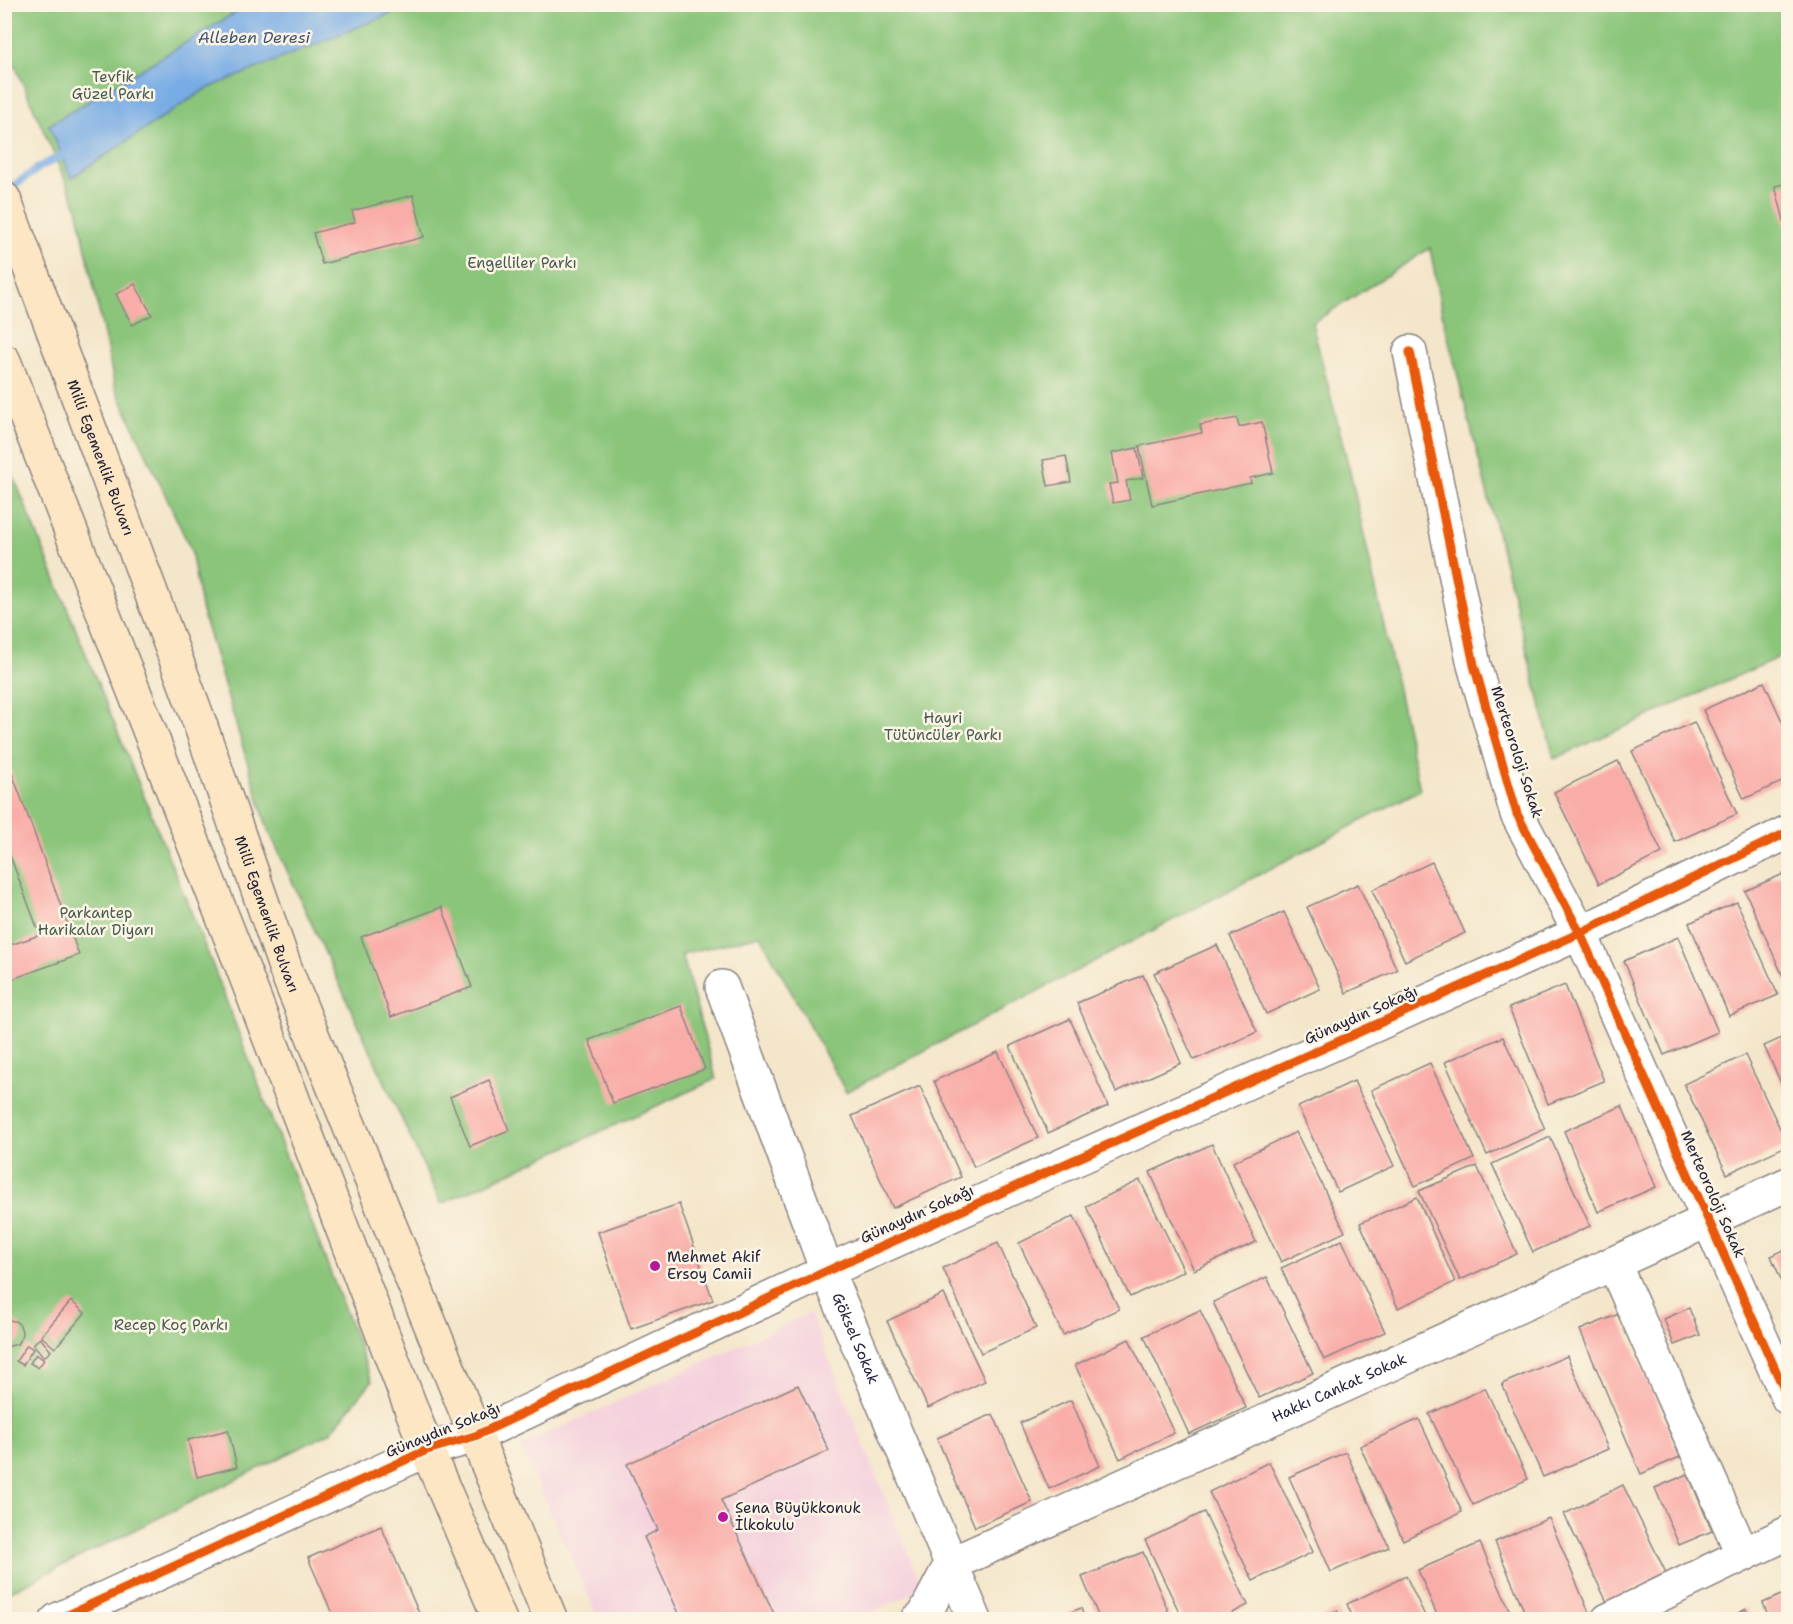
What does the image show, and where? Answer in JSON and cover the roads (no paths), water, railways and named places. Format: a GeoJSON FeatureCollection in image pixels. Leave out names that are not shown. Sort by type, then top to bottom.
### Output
{"type":"FeatureCollection","features":[{"type":"Feature","properties":{"kind":"main road","name":"Milli Egemenlik Bulvarı"},"geometry":{"type":"LineString","coordinates":[[4,199],[199,721],[287,973],[551,1620]]}},
{"type":"Feature","properties":{"kind":"main road"},"geometry":{"type":"LineString","coordinates":[[4,361],[245,974],[427,1450],[500,1620]]}},
{"type":"Feature","properties":{"kind":"street","name":"Merteoroloji Sokak"},"geometry":{"type":"LineString","coordinates":[[1410,352],[1474,665],[1517,814],[1580,933],[1788,1398]]}},
{"type":"Feature","properties":{"kind":"street","name":"Günaydın Sokağı"},"geometry":{"type":"LineString","coordinates":[[61,1619],[427,1450],[475,1436],[827,1270],[1580,933],[1788,832]]}},
{"type":"Feature","properties":{"kind":"street","name":"Göksel Sokak"},"geometry":{"type":"LineString","coordinates":[[722,987],[827,1270],[975,1620]]}},
{"type":"Feature","properties":{"kind":"street","name":"Hakkı Cankat Sokak"},"geometry":{"type":"LineString","coordinates":[[951,1564],[1788,1184]]}},
{"type":"Feature","properties":{"kind":"street"},"geometry":{"type":"LineString","coordinates":[[1614,1264],[1743,1555]]}},
{"type":"Feature","properties":{"kind":"street"},"geometry":{"type":"LineString","coordinates":[[1608,1620],[1788,1533]]}},
{"type":"Feature","properties":{"kind":"street"},"geometry":{"type":"LineString","coordinates":[[918,1620],[923,1617],[951,1564]]}},
{"type":"Feature","properties":{"kind":"water","name":"Alleben Deresi"},"geometry":{"type":"Polygon","coordinates":[[[248,5],[412,5],[204,90],[71,178],[49,125],[248,5]]]}},
{"type":"Feature","properties":{"kind":"waterway"},"geometry":{"type":"LineString","coordinates":[[5,192],[40,167],[70,151]]}},
{"type":"Feature","properties":{"kind":"place","name":"Mehmet Akif Ersoy Camii"},"geometry":{"type":"Point","coordinates":[655,1266]}},
{"type":"Feature","properties":{"kind":"place","name":"Sena Büyükkonuk İlkokulu"},"geometry":{"type":"Point","coordinates":[723,1517]}},
{"type":"Feature","properties":{"kind":"park label","name":"Tevfik Güzel Parkı"},"geometry":{"type":"Point","coordinates":[113,86]}},
{"type":"Feature","properties":{"kind":"park label","name":"Engelliler Parkı"},"geometry":{"type":"Point","coordinates":[522,263]}},
{"type":"Feature","properties":{"kind":"park label","name":"Hayri Tütüncüler Parkı"},"geometry":{"type":"Point","coordinates":[943,726]}},
{"type":"Feature","properties":{"kind":"park label","name":"Parkantep Harikalar Diyarı"},"geometry":{"type":"Point","coordinates":[96,922]}},
{"type":"Feature","properties":{"kind":"park label","name":"Recep Koç Parkı"},"geometry":{"type":"Point","coordinates":[171,1325]}}]}
